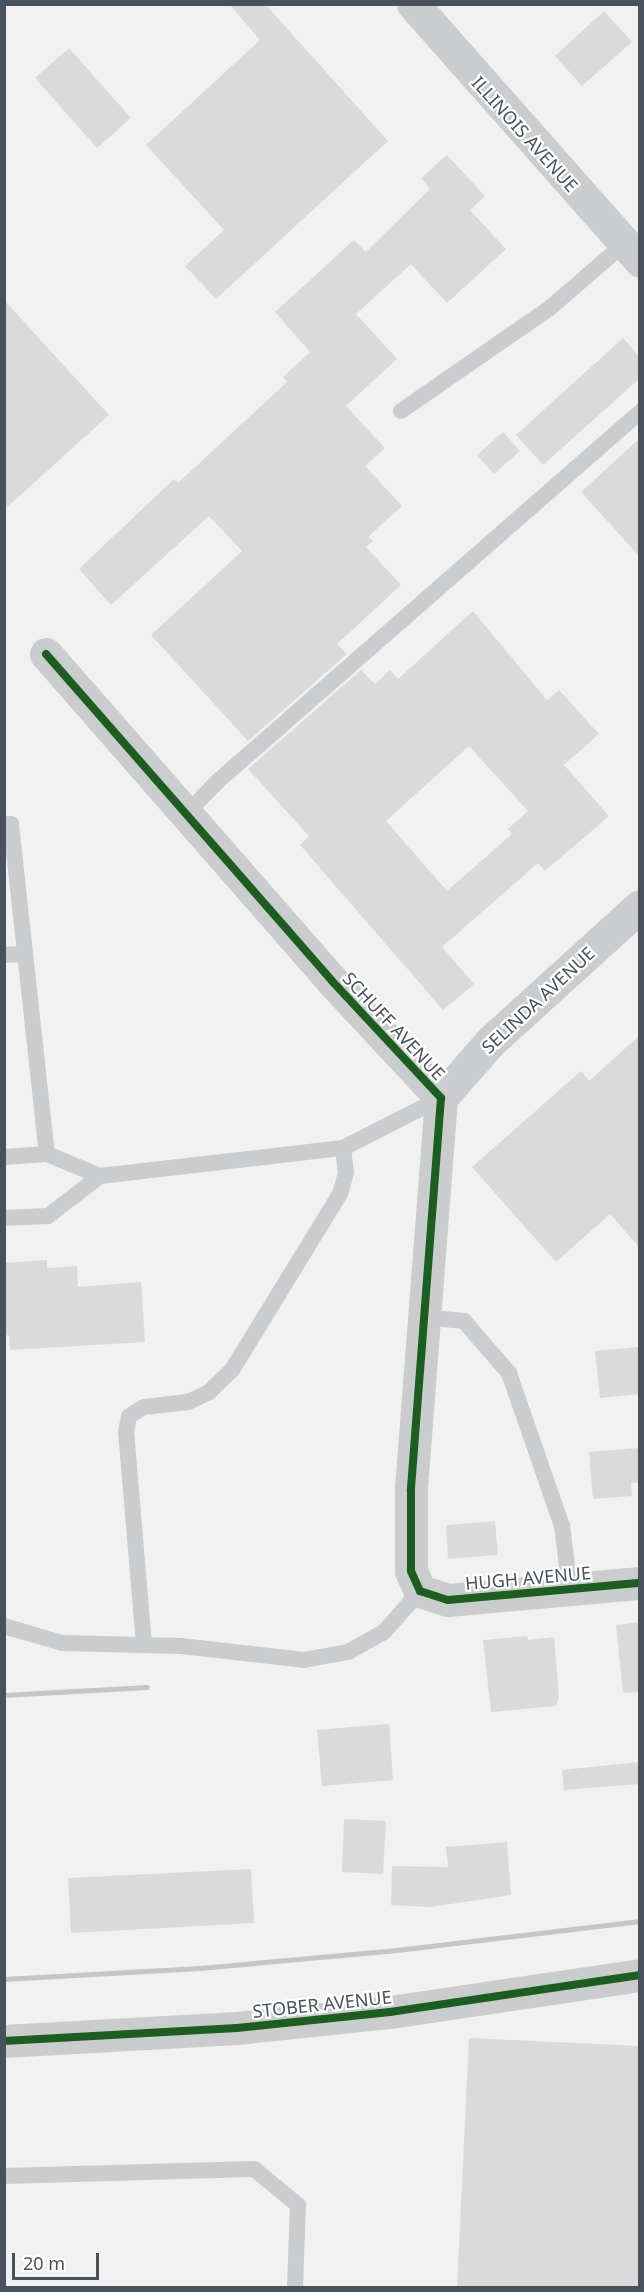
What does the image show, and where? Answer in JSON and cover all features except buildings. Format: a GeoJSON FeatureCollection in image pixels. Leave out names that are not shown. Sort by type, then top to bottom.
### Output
{"type":"FeatureCollection","features":[{"type":"Feature","properties":{"kind":"street","name":"ILLINOIS AVENUE"},"geometry":{"type":"LineString","coordinates":[[413,4],[632,253]]}},
{"type":"Feature","properties":{"kind":"street","name":"SCHUFF AVENUE"},"geometry":{"type":"LineString","coordinates":[[46,654],[441,1098],[422,1317],[411,1491],[411,1571],[420,1591]]}},
{"type":"Feature","properties":{"kind":"street","name":"SELINDA AVENUE"},"geometry":{"type":"LineString","coordinates":[[441,1098],[490,1042],[639,906]]}},
{"type":"Feature","properties":{"kind":"street","name":"HUGH AVENUE"},"geometry":{"type":"LineString","coordinates":[[420,1591],[448,1600],[639,1583]]}},
{"type":"Feature","properties":{"kind":"street","name":"STOBER AVENUE"},"geometry":{"type":"LineString","coordinates":[[4,2041],[237,2028],[378,2014],[639,1975]]}},
{"type":"Feature","properties":{"kind":"lane"},"geometry":{"type":"LineString","coordinates":[[401,411],[632,253]]}},
{"type":"Feature","properties":{"kind":"lane"},"geometry":{"type":"LineString","coordinates":[[186,814],[218,781],[494,543],[639,412]]}},
{"type":"Feature","properties":{"kind":"lane"},"geometry":{"type":"LineString","coordinates":[[4,824],[11,824],[22,954],[47,1154]]}},
{"type":"Feature","properties":{"kind":"lane"},"geometry":{"type":"LineString","coordinates":[[4,955],[22,954]]}},
{"type":"Feature","properties":{"kind":"lane"},"geometry":{"type":"LineString","coordinates":[[4,1156],[47,1154],[100,1176],[343,1148],[441,1098]]}},
{"type":"Feature","properties":{"kind":"lane"},"geometry":{"type":"LineString","coordinates":[[144,1645],[126,1432],[129,1416],[144,1407],[188,1402],[208,1392],[232,1370],[340,1194],[346,1173],[343,1148]]}},
{"type":"Feature","properties":{"kind":"lane"},"geometry":{"type":"LineString","coordinates":[[4,1218],[48,1216],[100,1176]]}},
{"type":"Feature","properties":{"kind":"lane"},"geometry":{"type":"LineString","coordinates":[[422,1317],[464,1322],[508,1373],[562,1527],[570,1590]]}},
{"type":"Feature","properties":{"kind":"lane"},"geometry":{"type":"LineString","coordinates":[[4,1626],[62,1643],[144,1645],[304,1660],[348,1652],[384,1632],[420,1591]]}},
{"type":"Feature","properties":{"kind":"lane"},"geometry":{"type":"LineString","coordinates":[[4,2176],[254,2169],[298,2205],[296,2288]]}},
{"type":"Feature","properties":{"kind":"railway"},"geometry":{"type":"LineString","coordinates":[[4,1695],[147,1687]]}},
{"type":"Feature","properties":{"kind":"railway"},"geometry":{"type":"LineString","coordinates":[[4,1979],[200,1968],[397,1950],[640,1921]]}},
{"type":"Feature","properties":{"kind":"cycle path"},"geometry":{"type":"LineString","coordinates":[[46,654],[332,981],[441,1098],[411,1491],[411,1571],[420,1591],[448,1600],[640,1583]]}},
{"type":"Feature","properties":{"kind":"cycle path"},"geometry":{"type":"LineString","coordinates":[[4,2041],[237,2028],[390,2012],[640,1975]]}}]}
